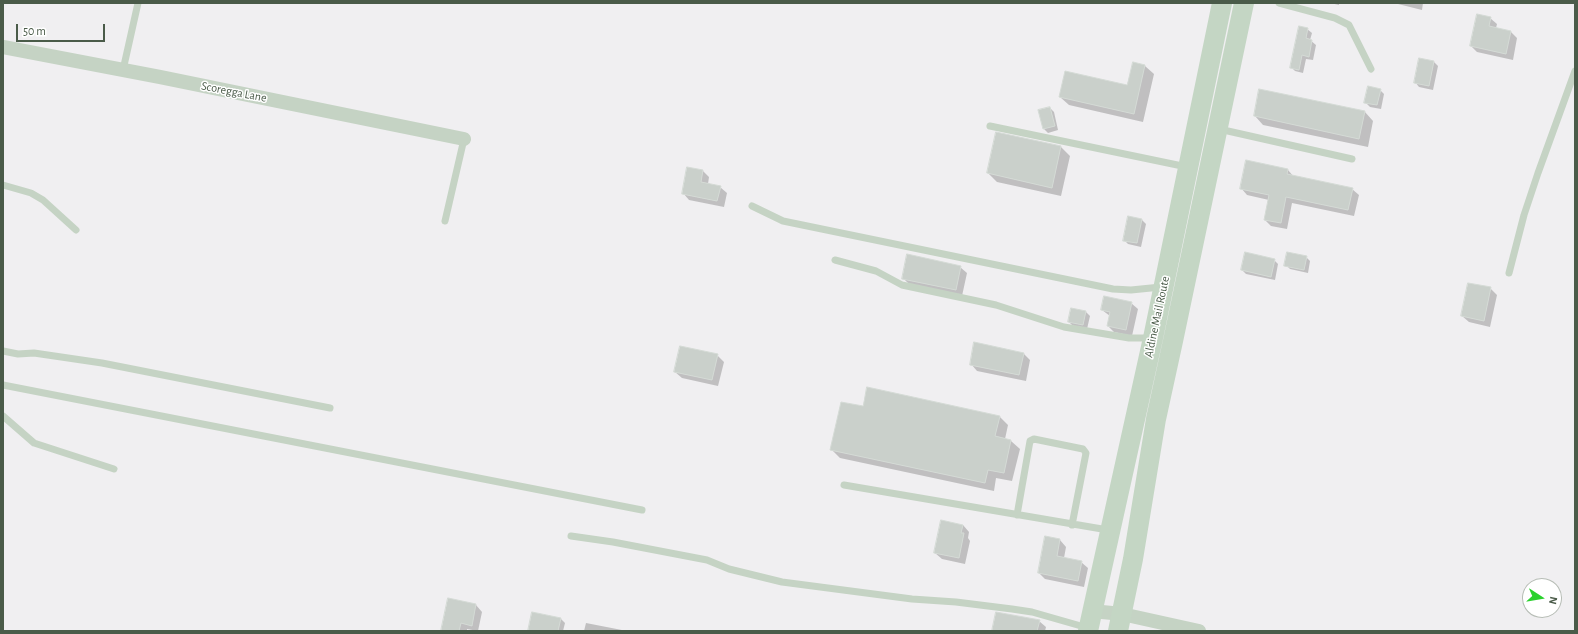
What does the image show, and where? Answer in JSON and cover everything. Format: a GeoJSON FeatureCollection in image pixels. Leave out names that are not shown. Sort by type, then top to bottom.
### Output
{"type":"FeatureCollection","features":[{"type":"Feature","properties":{"kind":"main road","name":"Aldine Mail Route"},"geometry":{"type":"LineString","coordinates":[[1090,623],[1153,338],[1222,3]]}},
{"type":"Feature","properties":{"kind":"main road","name":"Aldine Mail Route"},"geometry":{"type":"LineString","coordinates":[[1120,623],[1137,534],[1156,419],[1174,341],[1244,3]]}},
{"type":"Feature","properties":{"kind":"main road"},"geometry":{"type":"LineString","coordinates":[[1197,126],[1217,128]]}},
{"type":"Feature","properties":{"kind":"main road"},"geometry":{"type":"LineString","coordinates":[[1153,338],[1174,341]]}},
{"type":"Feature","properties":{"kind":"main road"},"geometry":{"type":"LineString","coordinates":[[1111,530],[1137,534]]}},
{"type":"Feature","properties":{"kind":"street","name":"Scoregga Lane"},"geometry":{"type":"LineString","coordinates":[[3,47],[464,139]]}},
{"type":"Feature","properties":{"kind":"street"},"geometry":{"type":"LineString","coordinates":[[1090,623],[1120,623],[1199,631]]}},
{"type":"Feature","properties":{"kind":"lane"},"geometry":{"type":"LineString","coordinates":[[123,70],[138,3]]}},
{"type":"Feature","properties":{"kind":"lane"},"geometry":{"type":"LineString","coordinates":[[1280,3],[1335,18],[1349,25],[1371,69]]}},
{"type":"Feature","properties":{"kind":"lane"},"geometry":{"type":"LineString","coordinates":[[1509,273],[1524,215],[1575,71]]}},
{"type":"Feature","properties":{"kind":"lane"},"geometry":{"type":"LineString","coordinates":[[990,126],[1189,168]]}},
{"type":"Feature","properties":{"kind":"lane"},"geometry":{"type":"LineString","coordinates":[[1217,128],[1352,159]]}},
{"type":"Feature","properties":{"kind":"lane"},"geometry":{"type":"LineString","coordinates":[[445,221],[464,139]]}},
{"type":"Feature","properties":{"kind":"lane"},"geometry":{"type":"LineString","coordinates":[[3,185],[31,193],[43,200],[76,230]]}},
{"type":"Feature","properties":{"kind":"lane"},"geometry":{"type":"LineString","coordinates":[[752,206],[783,221],[1113,290],[1131,290],[1163,286]]}},
{"type":"Feature","properties":{"kind":"lane"},"geometry":{"type":"LineString","coordinates":[[835,260],[876,271],[902,285],[996,305],[1064,327],[1129,338],[1153,338]]}},
{"type":"Feature","properties":{"kind":"lane"},"geometry":{"type":"LineString","coordinates":[[3,351],[18,354],[34,353],[102,363],[330,408]]}},
{"type":"Feature","properties":{"kind":"lane"},"geometry":{"type":"LineString","coordinates":[[3,385],[642,510]]}},
{"type":"Feature","properties":{"kind":"lane"},"geometry":{"type":"LineString","coordinates":[[3,416],[34,443],[114,469]]}},
{"type":"Feature","properties":{"kind":"lane"},"geometry":{"type":"LineString","coordinates":[[1017,515],[1030,441],[1034,439],[1083,449],[1086,453],[1072,525]]}},
{"type":"Feature","properties":{"kind":"lane"},"geometry":{"type":"LineString","coordinates":[[844,486],[1072,525],[1111,530]]}},
{"type":"Feature","properties":{"kind":"lane"},"geometry":{"type":"LineString","coordinates":[[571,536],[613,542],[699,558],[729,569],[782,582],[912,599],[956,602],[1012,609],[1090,623]]}},
{"type":"Feature","properties":{"kind":"building"},"geometry":{"type":"Polygon","coordinates":[[[1477,14],[1491,17],[1489,26],[1511,31],[1506,54],[1470,46],[1477,14]]]}},
{"type":"Feature","properties":{"kind":"building"},"geometry":{"type":"Polygon","coordinates":[[[1299,26],[1308,28],[1306,38],[1312,40],[1309,57],[1302,55],[1299,70],[1290,68],[1299,26]]]}},
{"type":"Feature","properties":{"kind":"building"},"geometry":{"type":"Polygon","coordinates":[[[1419,58],[1434,61],[1429,86],[1414,83],[1419,58]]]}},
{"type":"Feature","properties":{"kind":"building"},"geometry":{"type":"Polygon","coordinates":[[[1133,62],[1145,65],[1134,114],[1059,97],[1065,71],[1127,85],[1133,62]]]}},
{"type":"Feature","properties":{"kind":"building"},"geometry":{"type":"Polygon","coordinates":[[[1368,86],[1381,89],[1377,105],[1364,103],[1368,86]]]}},
{"type":"Feature","properties":{"kind":"building"},"geometry":{"type":"Polygon","coordinates":[[[1259,89],[1365,111],[1359,139],[1254,116],[1259,89]]]}},
{"type":"Feature","properties":{"kind":"building"},"geometry":{"type":"Polygon","coordinates":[[[1050,107],[1055,126],[1043,129],[1038,110],[1050,107]]]}},
{"type":"Feature","properties":{"kind":"building"},"geometry":{"type":"Polygon","coordinates":[[[996,132],[1061,146],[1052,188],[987,173],[996,132]]]}},
{"type":"Feature","properties":{"kind":"building"},"geometry":{"type":"Polygon","coordinates":[[[1246,160],[1288,169],[1287,174],[1353,188],[1348,210],[1286,197],[1281,223],[1264,220],[1269,195],[1240,189],[1246,160]]]}},
{"type":"Feature","properties":{"kind":"building"},"geometry":{"type":"Polygon","coordinates":[[[687,167],[703,170],[701,182],[721,186],[717,201],[682,194],[687,167]]]}},
{"type":"Feature","properties":{"kind":"building"},"geometry":{"type":"Polygon","coordinates":[[[1128,216],[1142,219],[1137,243],[1123,241],[1128,216]]]}},
{"type":"Feature","properties":{"kind":"building"},"geometry":{"type":"Polygon","coordinates":[[[1245,252],[1275,259],[1271,277],[1241,270],[1245,252]]]}},
{"type":"Feature","properties":{"kind":"building"},"geometry":{"type":"Polygon","coordinates":[[[1287,252],[1307,256],[1304,270],[1284,266],[1287,252]]]}},
{"type":"Feature","properties":{"kind":"building"},"geometry":{"type":"Polygon","coordinates":[[[907,254],[961,266],[956,290],[902,279],[907,254]]]}},
{"type":"Feature","properties":{"kind":"building"},"geometry":{"type":"Polygon","coordinates":[[[1468,283],[1491,287],[1484,321],[1461,316],[1468,283]]]}},
{"type":"Feature","properties":{"kind":"building"},"geometry":{"type":"Polygon","coordinates":[[[1104,296],[1132,302],[1126,330],[1107,326],[1110,312],[1101,310],[1104,296]]]}},
{"type":"Feature","properties":{"kind":"building"},"geometry":{"type":"Polygon","coordinates":[[[1071,308],[1086,311],[1083,325],[1068,322],[1071,308]]]}},
{"type":"Feature","properties":{"kind":"building"},"geometry":{"type":"Polygon","coordinates":[[[974,342],[1024,353],[1019,375],[970,365],[974,342]]]}},
{"type":"Feature","properties":{"kind":"building"},"geometry":{"type":"Polygon","coordinates":[[[680,346],[718,354],[712,380],[674,372],[680,346]]]}},
{"type":"Feature","properties":{"kind":"building"},"geometry":{"type":"Polygon","coordinates":[[[867,387],[1000,416],[995,436],[1011,440],[1004,473],[988,470],[985,483],[830,450],[841,402],[863,406],[867,387]]]}},
{"type":"Feature","properties":{"kind":"building"},"geometry":{"type":"Polygon","coordinates":[[[941,520],[963,525],[961,533],[964,533],[959,558],[934,553],[941,520]]]}},
{"type":"Feature","properties":{"kind":"building"},"geometry":{"type":"Polygon","coordinates":[[[1045,536],[1060,539],[1057,556],[1082,561],[1078,581],[1038,573],[1045,536]]]}},
{"type":"Feature","properties":{"kind":"building"},"geometry":{"type":"Polygon","coordinates":[[[448,598],[476,604],[472,626],[461,623],[459,631],[441,631],[448,598]]]}},
{"type":"Feature","properties":{"kind":"building"},"geometry":{"type":"Polygon","coordinates":[[[532,612],[561,618],[558,631],[528,631],[532,612]]]}},
{"type":"Feature","properties":{"kind":"building"},"geometry":{"type":"Polygon","coordinates":[[[996,612],[1040,620],[1037,631],[992,631],[996,612]]]}}]}
